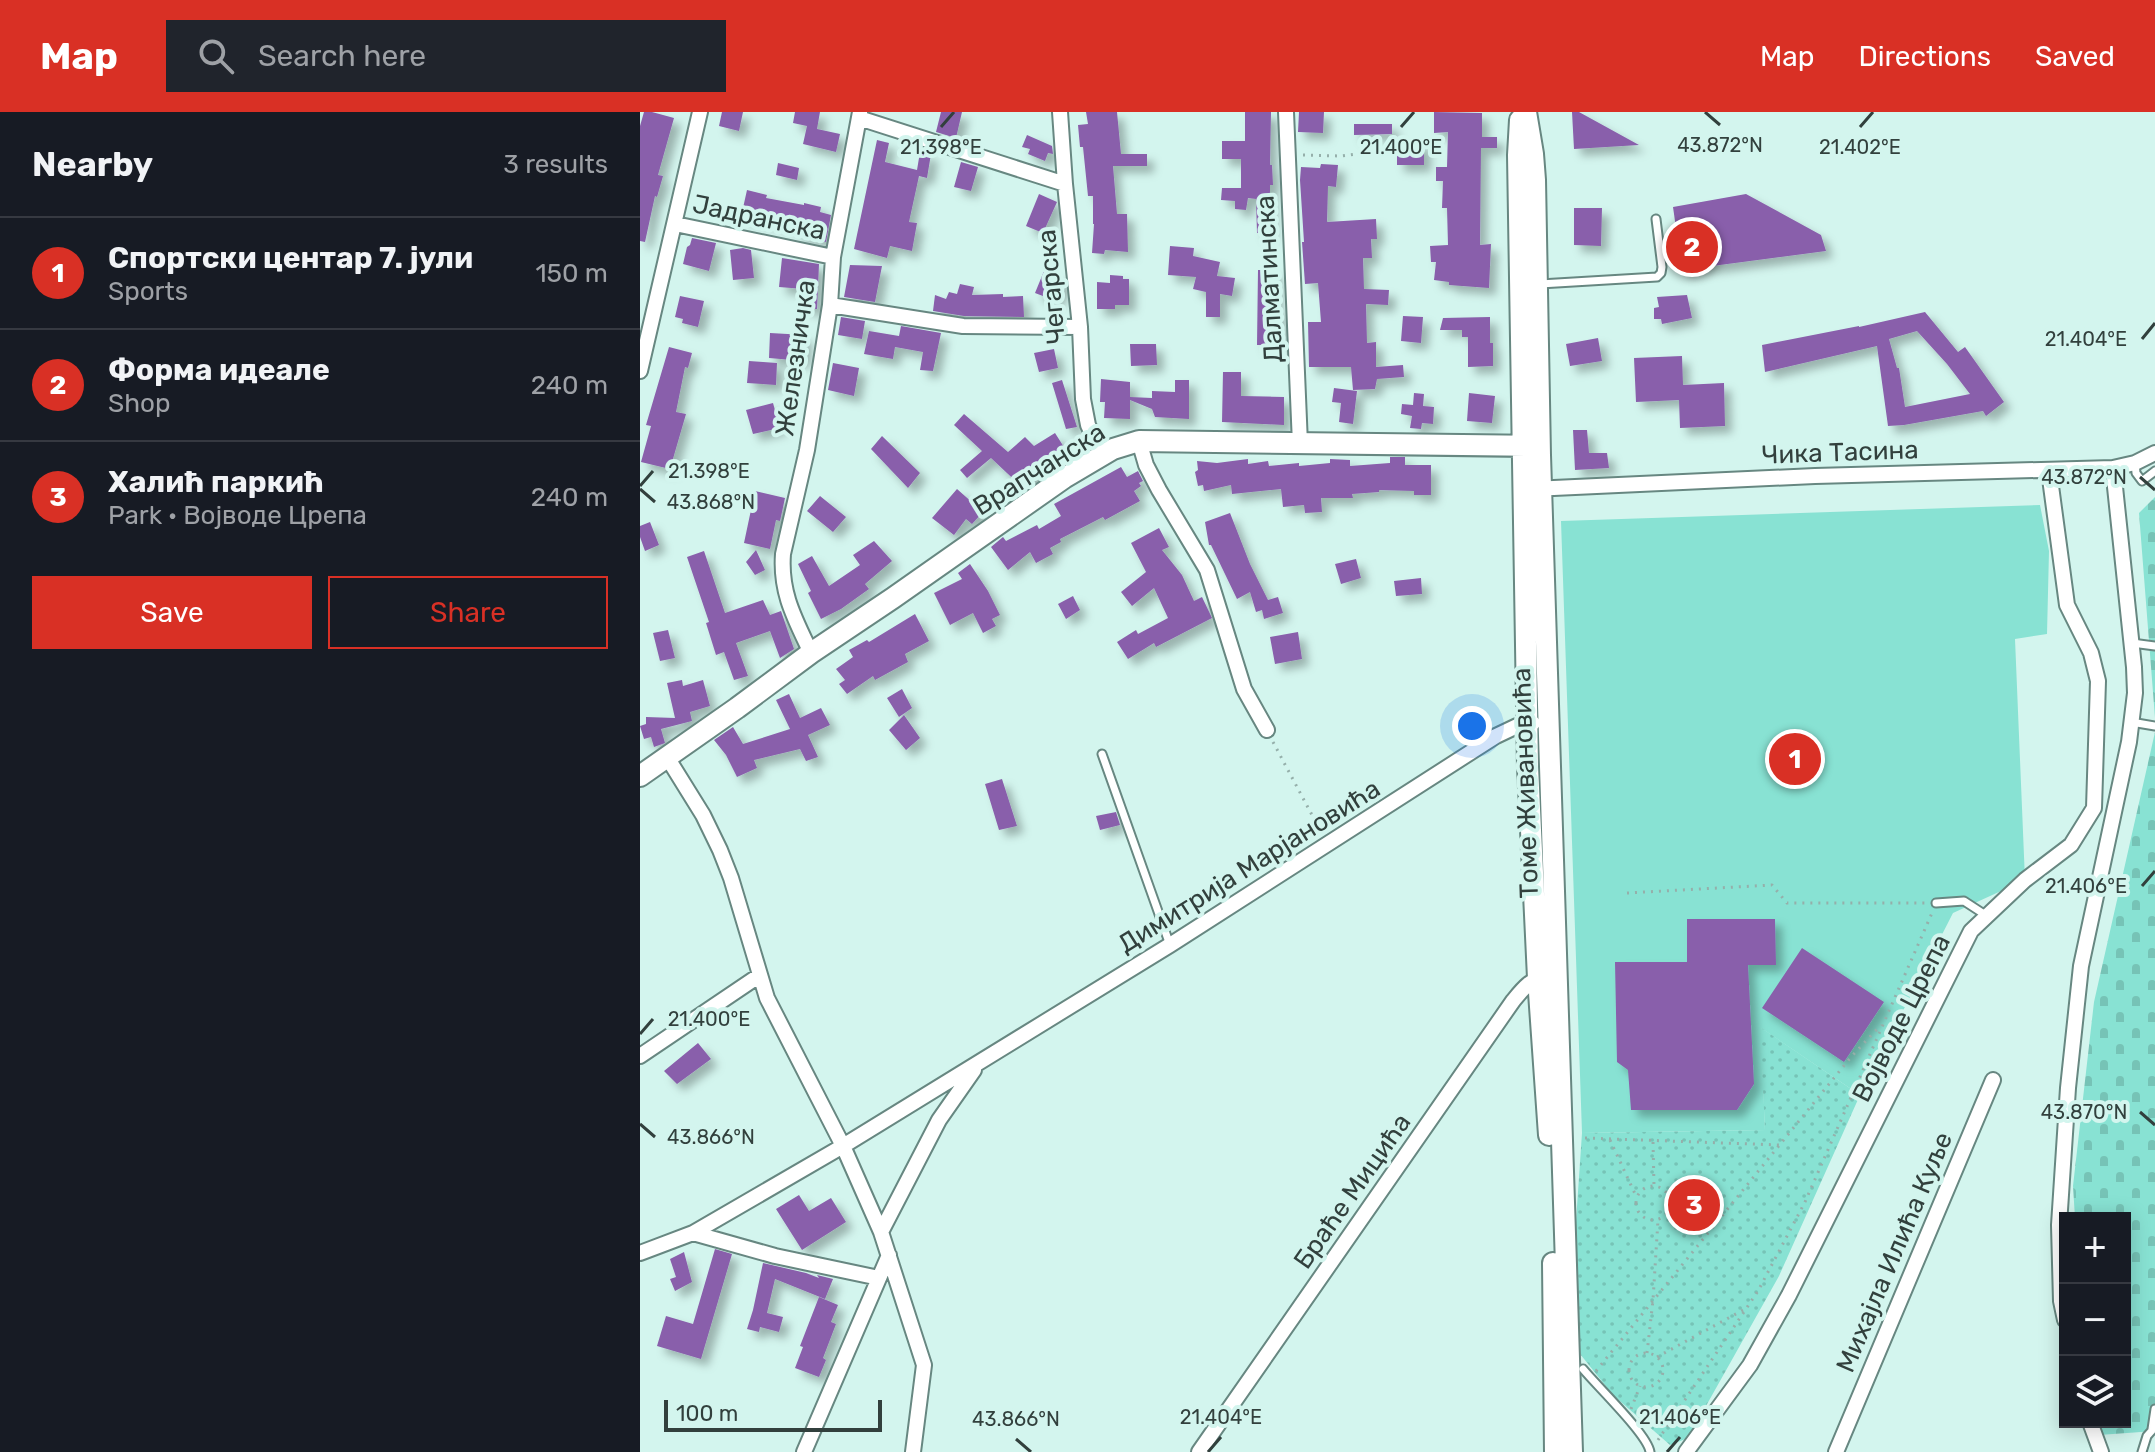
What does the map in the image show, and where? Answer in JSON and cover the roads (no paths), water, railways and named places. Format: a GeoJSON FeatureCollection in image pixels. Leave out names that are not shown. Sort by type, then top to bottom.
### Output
{"type":"FeatureCollection","features":[{"type":"Feature","properties":{"kind":"main road","name":"Томе Живановића"},"geometry":{"type":"LineString","coordinates":[[1524,112],[1534,167],[1537,285],[1532,446]]}},
{"type":"Feature","properties":{"kind":"main road","name":"Томе Живановића"},"geometry":{"type":"LineString","coordinates":[[1524,112],[1518,155],[1533,489],[1549,723],[1549,1136],[1555,1452]]}},
{"type":"Feature","properties":{"kind":"main road","name":"Врапчанска"},"geometry":{"type":"LineString","coordinates":[[640,776],[1064,478],[1126,444],[1139,441],[1532,446]]}},
{"type":"Feature","properties":{"kind":"main road","name":"Томе Живановића"},"geometry":{"type":"LineString","coordinates":[[1533,489],[1527,723],[1548,977],[1572,1452]]}},
{"type":"Feature","properties":{"kind":"street"},"geometry":{"type":"LineString","coordinates":[[640,371],[700,112]]}},
{"type":"Feature","properties":{"kind":"street","name":"Чегарска"},"geometry":{"type":"LineString","coordinates":[[1060,112],[1085,416],[1102,455]]}},
{"type":"Feature","properties":{"kind":"street","name":"Далматинска"},"geometry":{"type":"LineString","coordinates":[[1286,112],[1300,444]]}},
{"type":"Feature","properties":{"kind":"street"},"geometry":{"type":"LineString","coordinates":[[859,115],[1065,184]]}},
{"type":"Feature","properties":{"kind":"street","name":"Железничка"},"geometry":{"type":"LineString","coordinates":[[811,653],[787,600],[783,554],[807,450],[830,305],[833,257],[859,115]]}},
{"type":"Feature","properties":{"kind":"street","name":"Јадранска"},"geometry":{"type":"LineString","coordinates":[[675,224],[833,257]]}},
{"type":"Feature","properties":{"kind":"street"},"geometry":{"type":"LineString","coordinates":[[830,305],[963,326],[1080,327]]}},
{"type":"Feature","properties":{"kind":"street"},"geometry":{"type":"LineString","coordinates":[[1139,441],[1146,465],[1159,490],[1207,570],[1244,689],[1267,730]]}},
{"type":"Feature","properties":{"kind":"street","name":"Чика Тасина"},"geometry":{"type":"LineString","coordinates":[[1533,489],[1815,476],[2113,468],[2135,463],[2155,453]]}},
{"type":"Feature","properties":{"kind":"street"},"geometry":{"type":"LineString","coordinates":[[2061,1284],[2059,1225],[2068,1088],[2081,966],[2111,832],[2135,693],[2113,468]]}},
{"type":"Feature","properties":{"kind":"street","name":"Војводе Црепа"},"geometry":{"type":"LineString","coordinates":[[1686,1452],[1750,1365],[1789,1295],[1971,931],[2025,880],[2071,845],[2094,808],[2098,681],[2091,653],[2067,605],[2049,471]]}},
{"type":"Feature","properties":{"kind":"street","name":"Димитрија Марјановића"},"geometry":{"type":"LineString","coordinates":[[640,1253],[693,1233],[843,1146],[1170,945],[1496,736],[1527,723],[1549,723]]}},
{"type":"Feature","properties":{"kind":"street"},"geometry":{"type":"LineString","coordinates":[[667,757],[703,815],[720,850],[735,889],[767,998],[843,1146],[881,1232],[924,1365],[913,1452]]}},
{"type":"Feature","properties":{"kind":"street"},"geometry":{"type":"LineString","coordinates":[[640,1056],[760,975]]}},
{"type":"Feature","properties":{"kind":"street","name":"Браће Мицића"},"geometry":{"type":"LineString","coordinates":[[1199,1452],[1505,1013],[1522,991],[1548,977]]}},
{"type":"Feature","properties":{"kind":"street","name":"Димитрија Марјановића"},"geometry":{"type":"LineString","coordinates":[[881,1232],[939,1120],[978,1063]]}},
{"type":"Feature","properties":{"kind":"street","name":"Михајла Илића Куље"},"geometry":{"type":"LineString","coordinates":[[1842,1449],[1993,1080]]}},
{"type":"Feature","properties":{"kind":"street"},"geometry":{"type":"LineString","coordinates":[[693,1233],[775,1256],[879,1278]]}},
{"type":"Feature","properties":{"kind":"street"},"geometry":{"type":"LineString","coordinates":[[804,1452],[889,1255]]}},
{"type":"Feature","properties":{"kind":"street"},"geometry":{"type":"LineString","coordinates":[[2092,1428],[2101,1452]]}},
{"type":"Feature","properties":{"kind":"lane"},"geometry":{"type":"LineString","coordinates":[[1537,285],[1657,277],[1662,267],[1656,219]]}},
{"type":"Feature","properties":{"kind":"lane"},"geometry":{"type":"LineString","coordinates":[[2135,463],[2136,473],[2142,481],[2154,473]]}},
{"type":"Feature","properties":{"kind":"lane"},"geometry":{"type":"LineString","coordinates":[[2132,643],[2155,646]]}},
{"type":"Feature","properties":{"kind":"lane"},"geometry":{"type":"LineString","coordinates":[[2131,722],[2155,726]]}},
{"type":"Feature","properties":{"kind":"lane"},"geometry":{"type":"LineString","coordinates":[[1102,754],[1170,945]]}},
{"type":"Feature","properties":{"kind":"lane"},"geometry":{"type":"LineString","coordinates":[[1936,903],[1964,901],[1987,916]]}},
{"type":"Feature","properties":{"kind":"lane"},"geometry":{"type":"LineString","coordinates":[[1583,1369],[1650,1449]]}},
{"type":"Feature","properties":{"kind":"lane"},"geometry":{"type":"LineString","coordinates":[[2142,1452],[2153,1428],[2155,1409]]}},
{"type":"Feature","properties":{"kind":"place","name":"Форма идеале"},"geometry":{"type":"Point","coordinates":[1692,247]}},
{"type":"Feature","properties":{"kind":"place","name":"Спортски центар 7. јули"},"geometry":{"type":"Point","coordinates":[1795,759]}},
{"type":"Feature","properties":{"kind":"place","name":"Халић паркић"},"geometry":{"type":"Point","coordinates":[1694,1205]}}]}
